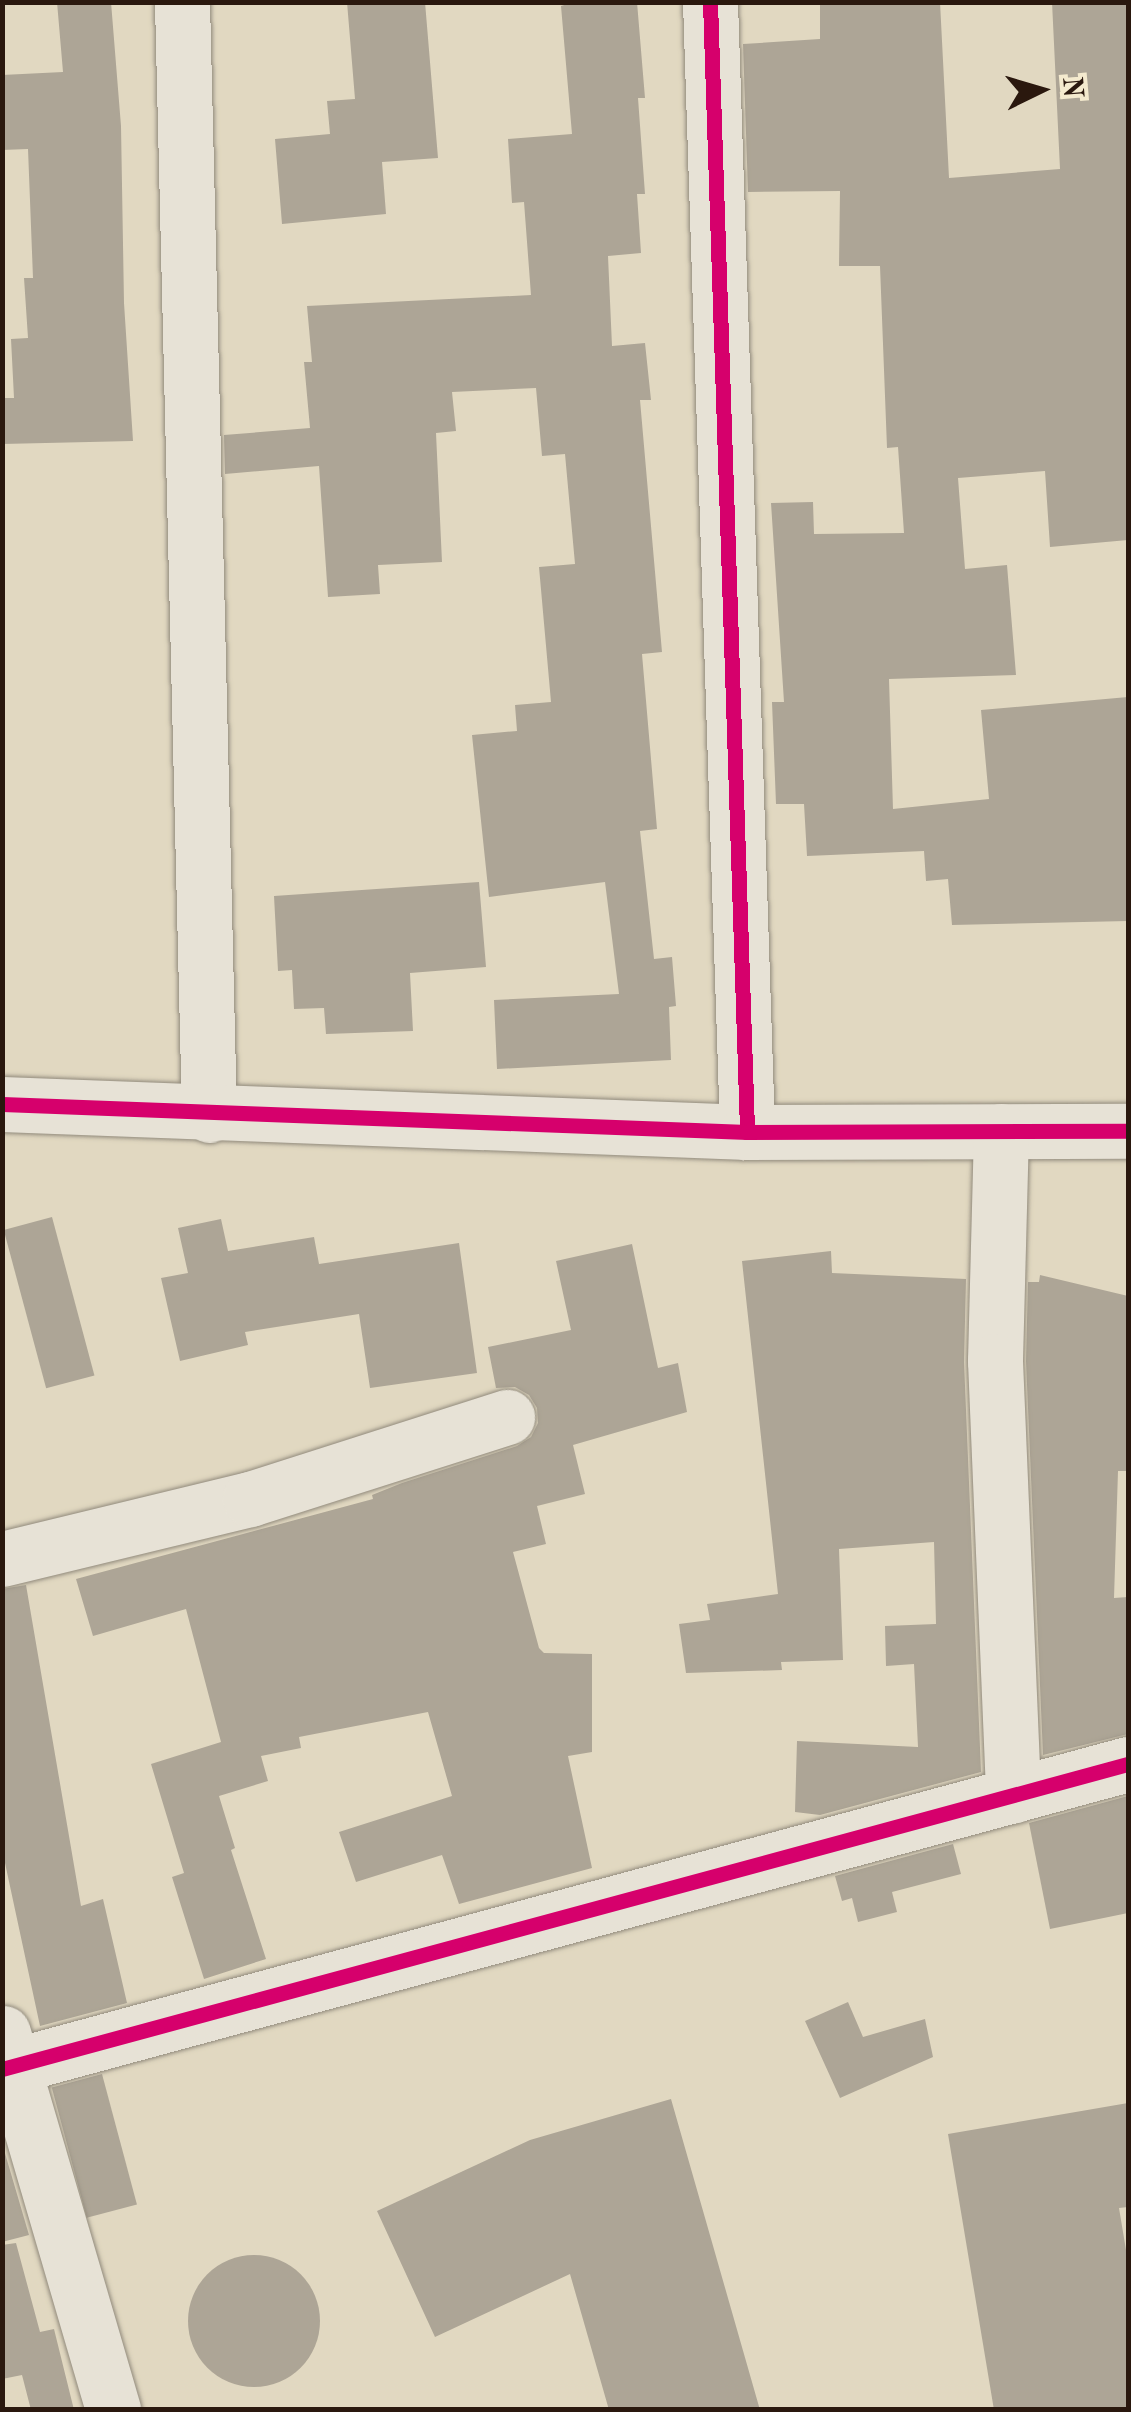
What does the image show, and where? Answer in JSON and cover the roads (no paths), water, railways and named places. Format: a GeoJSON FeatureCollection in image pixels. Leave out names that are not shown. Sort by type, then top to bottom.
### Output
{"type":"FeatureCollection","features":[{"type":"Feature","properties":{"kind":"street"},"geometry":{"type":"LineString","coordinates":[[182,2],[209,1115]]}},
{"type":"Feature","properties":{"kind":"street"},"geometry":{"type":"LineString","coordinates":[[710,2],[746,1132]]}},
{"type":"Feature","properties":{"kind":"street"},"geometry":{"type":"LineString","coordinates":[[2,1104],[209,1115],[746,1132],[1128,1131]]}},
{"type":"Feature","properties":{"kind":"street"},"geometry":{"type":"LineString","coordinates":[[1001,1131],[995,1362],[1013,1796]]}},
{"type":"Feature","properties":{"kind":"street"},"geometry":{"type":"LineString","coordinates":[[2,1559],[250,1499],[507,1417]]}},
{"type":"Feature","properties":{"kind":"street"},"geometry":{"type":"LineString","coordinates":[[112,2410],[6,2055],[1128,1764]]}}]}
